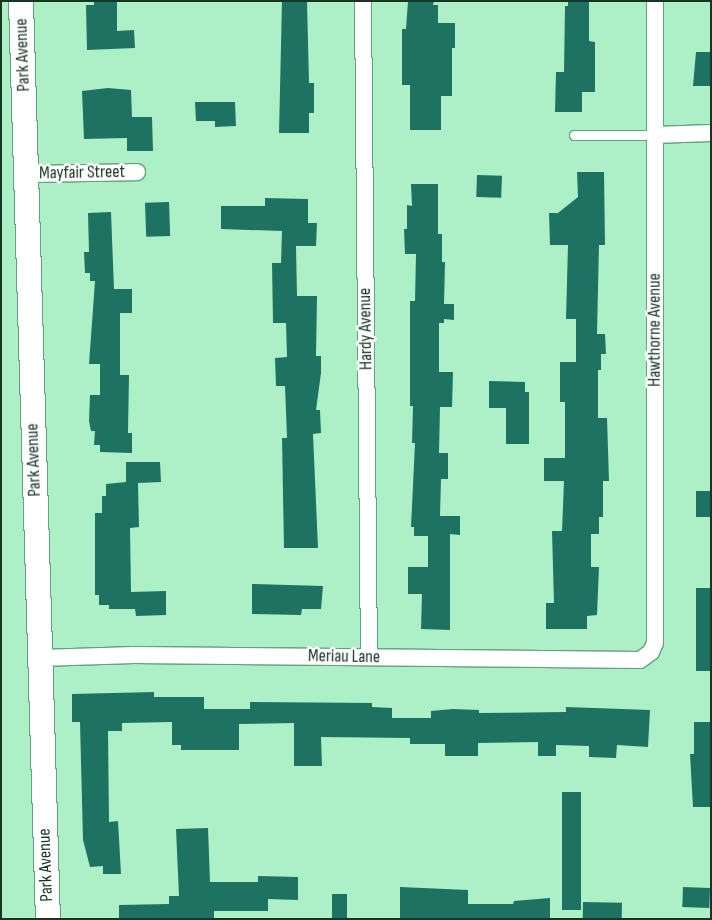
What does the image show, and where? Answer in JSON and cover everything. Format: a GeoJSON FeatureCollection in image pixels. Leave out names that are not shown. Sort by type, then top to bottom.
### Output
{"type":"FeatureCollection","features":[{"type":"Feature","properties":{"kind":"street","name":"Park Avenue"},"geometry":{"type":"LineString","coordinates":[[21,1],[48,919]]}},
{"type":"Feature","properties":{"kind":"street","name":"Hardy Avenue"},"geometry":{"type":"LineString","coordinates":[[363,1],[369,657]]}},
{"type":"Feature","properties":{"kind":"street","name":"Hawthorne Avenue"},"geometry":{"type":"LineString","coordinates":[[647,657],[655,643],[655,1]]}},
{"type":"Feature","properties":{"kind":"street"},"geometry":{"type":"LineString","coordinates":[[655,134],[711,133]]}},
{"type":"Feature","properties":{"kind":"street","name":"Mayfair Street"},"geometry":{"type":"LineString","coordinates":[[26,174],[137,172]]}},
{"type":"Feature","properties":{"kind":"street","name":"Meriau Lane"},"geometry":{"type":"LineString","coordinates":[[40,658],[134,655],[640,660],[647,657]]}},
{"type":"Feature","properties":{"kind":"lane"},"geometry":{"type":"LineString","coordinates":[[574,134],[655,134]]}},
{"type":"Feature","properties":{"kind":"building"},"geometry":{"type":"Polygon","coordinates":[[[94,1],[117,1],[117,31],[134,30],[135,48],[87,50],[86,5],[94,5],[94,1]]]}},
{"type":"Feature","properties":{"kind":"building"},"geometry":{"type":"Polygon","coordinates":[[[282,1],[307,1],[309,83],[314,83],[314,113],[309,113],[309,133],[279,133],[282,1]]]}},
{"type":"Feature","properties":{"kind":"building"},"geometry":{"type":"Polygon","coordinates":[[[408,1],[434,1],[433,5],[438,5],[438,23],[455,23],[455,48],[452,48],[452,96],[441,96],[441,130],[410,130],[410,85],[402,85],[402,29],[406,29],[408,1]]]}},
{"type":"Feature","properties":{"kind":"building"},"geometry":{"type":"Polygon","coordinates":[[[568,1],[589,1],[589,41],[595,42],[595,92],[582,92],[582,112],[555,112],[556,72],[564,72],[565,6],[568,6],[568,1]]]}},
{"type":"Feature","properties":{"kind":"building"},"geometry":{"type":"Polygon","coordinates":[[[696,52],[711,52],[711,86],[693,86],[696,52]]]}},
{"type":"Feature","properties":{"kind":"building"},"geometry":{"type":"Polygon","coordinates":[[[108,88],[131,90],[132,117],[152,117],[153,151],[127,151],[127,138],[84,139],[82,91],[108,88]]]}},
{"type":"Feature","properties":{"kind":"building"},"geometry":{"type":"Polygon","coordinates":[[[195,102],[235,102],[236,126],[215,127],[215,121],[196,121],[195,102]]]}},
{"type":"Feature","properties":{"kind":"building"},"geometry":{"type":"Polygon","coordinates":[[[577,172],[604,172],[605,245],[599,245],[597,334],[605,334],[606,354],[601,354],[601,370],[598,370],[598,418],[607,418],[609,481],[603,481],[603,517],[599,517],[599,534],[591,534],[591,567],[599,567],[597,615],[587,616],[587,629],[546,629],[546,603],[554,603],[552,531],[562,531],[564,481],[544,481],[544,458],[565,458],[565,402],[560,402],[560,362],[576,362],[576,319],[566,319],[568,245],[550,245],[549,213],[558,213],[578,197],[577,172]]]}},
{"type":"Feature","properties":{"kind":"building"},"geometry":{"type":"Polygon","coordinates":[[[477,175],[502,176],[501,198],[476,197],[477,175]]]}},
{"type":"Feature","properties":{"kind":"building"},"geometry":{"type":"Polygon","coordinates":[[[411,184],[438,184],[438,234],[442,234],[442,262],[445,262],[444,304],[454,304],[454,320],[444,319],[444,323],[439,323],[439,372],[453,372],[452,407],[440,407],[439,453],[448,453],[448,479],[441,479],[440,516],[460,516],[460,535],[450,534],[450,630],[421,629],[422,594],[408,594],[408,567],[428,567],[428,536],[414,536],[414,527],[411,527],[415,443],[412,443],[413,406],[410,406],[410,301],[415,301],[416,254],[405,254],[404,229],[407,229],[407,205],[412,206],[411,184]]]}},
{"type":"Feature","properties":{"kind":"building"},"geometry":{"type":"Polygon","coordinates":[[[265,198],[308,199],[308,223],[317,223],[316,246],[296,246],[297,296],[317,296],[316,356],[321,356],[321,373],[316,410],[320,410],[321,433],[313,434],[318,548],[284,548],[282,438],[287,438],[285,386],[276,386],[275,358],[287,357],[286,323],[273,323],[272,263],[281,263],[282,231],[221,229],[221,206],[265,206],[265,198]]]}},
{"type":"Feature","properties":{"kind":"building"},"geometry":{"type":"Polygon","coordinates":[[[169,202],[170,236],[146,237],[145,203],[169,202]]]}},
{"type":"Feature","properties":{"kind":"building"},"geometry":{"type":"Polygon","coordinates":[[[111,212],[114,289],[132,289],[132,313],[120,313],[120,375],[129,375],[128,433],[132,433],[132,453],[100,452],[100,445],[94,445],[95,431],[91,431],[89,421],[90,395],[100,395],[100,364],[89,364],[95,281],[90,281],[90,273],[85,273],[84,252],[89,252],[88,213],[111,212]]]}},
{"type":"Feature","properties":{"kind":"building"},"geometry":{"type":"Polygon","coordinates":[[[489,381],[525,382],[525,392],[529,392],[529,444],[506,444],[506,408],[489,408],[489,381]]]}},
{"type":"Feature","properties":{"kind":"building"},"geometry":{"type":"Polygon","coordinates":[[[126,462],[160,462],[161,482],[138,483],[139,527],[130,528],[131,592],[166,591],[166,615],[136,616],[135,609],[109,609],[109,605],[99,605],[99,595],[95,595],[95,513],[102,513],[102,496],[106,496],[106,484],[126,482],[126,462]]]}},
{"type":"Feature","properties":{"kind":"building"},"geometry":{"type":"Polygon","coordinates":[[[696,491],[711,491],[711,517],[696,517],[696,491]]]}},
{"type":"Feature","properties":{"kind":"building"},"geometry":{"type":"Polygon","coordinates":[[[252,584],[323,586],[321,609],[302,609],[301,615],[252,614],[252,584]]]}},
{"type":"Feature","properties":{"kind":"building"},"geometry":{"type":"Polygon","coordinates":[[[696,588],[711,588],[711,671],[696,671],[696,588]]]}},
{"type":"Feature","properties":{"kind":"building"},"geometry":{"type":"Polygon","coordinates":[[[154,692],[154,697],[204,697],[204,709],[250,709],[250,702],[372,703],[372,707],[392,708],[392,718],[431,718],[431,711],[453,709],[479,710],[479,713],[566,712],[566,707],[650,710],[648,747],[617,745],[616,758],[589,757],[589,746],[556,745],[556,756],[538,756],[538,742],[478,743],[478,756],[445,756],[445,744],[410,744],[410,738],[321,737],[322,766],[294,766],[294,723],[239,724],[239,750],[181,750],[181,745],[172,745],[172,722],[122,723],[122,731],[108,731],[109,822],[118,821],[121,874],[103,874],[103,866],[90,867],[83,840],[80,722],[72,722],[72,694],[154,692]]]}},
{"type":"Feature","properties":{"kind":"building"},"geometry":{"type":"Polygon","coordinates":[[[694,722],[711,722],[711,807],[693,807],[690,754],[694,754],[694,722]]]}},
{"type":"Feature","properties":{"kind":"building"},"geometry":{"type":"Polygon","coordinates":[[[562,792],[581,792],[581,910],[562,910],[562,792]]]}},
{"type":"Feature","properties":{"kind":"building"},"geometry":{"type":"Polygon","coordinates":[[[208,828],[210,882],[258,882],[258,876],[298,877],[298,900],[268,899],[268,911],[214,911],[214,919],[119,919],[119,905],[169,904],[169,896],[179,896],[176,829],[208,828]]]}},
{"type":"Feature","properties":{"kind":"building"},"geometry":{"type":"Polygon","coordinates":[[[400,887],[468,890],[468,904],[513,904],[514,901],[550,898],[550,919],[400,919],[400,887]]]}},
{"type":"Feature","properties":{"kind":"building"},"geometry":{"type":"Polygon","coordinates":[[[683,887],[710,888],[709,908],[682,907],[683,887]]]}},
{"type":"Feature","properties":{"kind":"building"},"geometry":{"type":"Polygon","coordinates":[[[332,894],[347,894],[347,919],[332,919],[332,894]]]}},
{"type":"Feature","properties":{"kind":"building"},"geometry":{"type":"Polygon","coordinates":[[[583,902],[622,903],[622,919],[583,919],[583,902]]]}}]}
